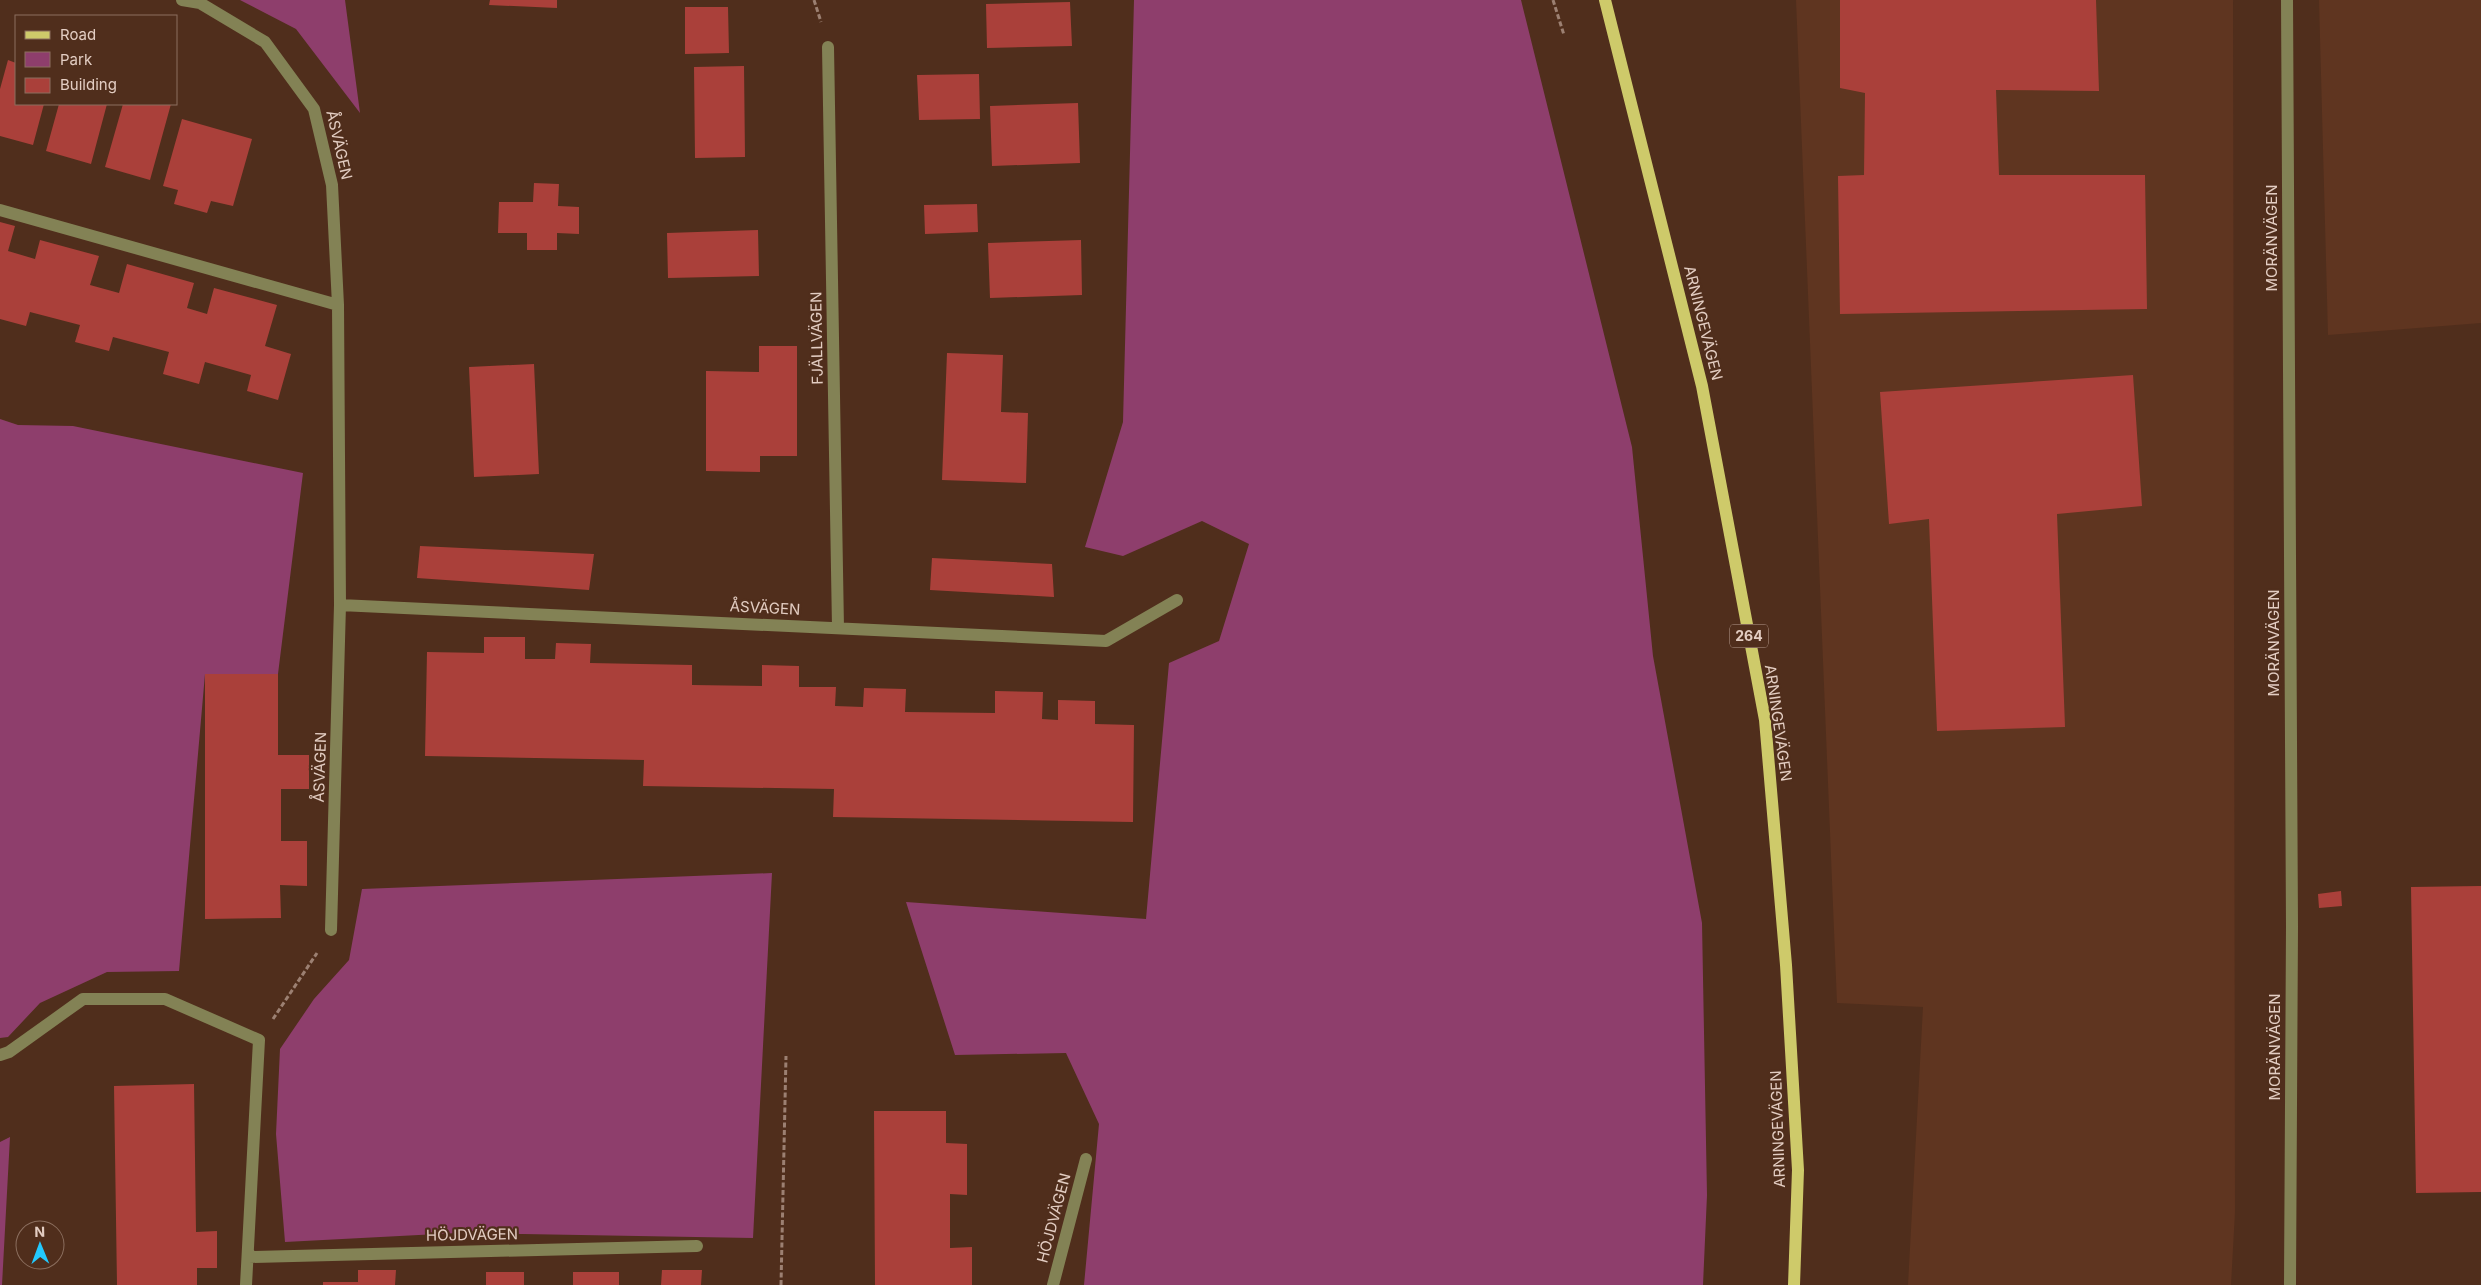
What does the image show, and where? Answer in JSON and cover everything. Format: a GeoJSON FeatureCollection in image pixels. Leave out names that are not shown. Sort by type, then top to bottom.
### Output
{"type":"FeatureCollection","features":[{"type":"Feature","properties":{"kind":"main road","name":"ARNINGEVÄGEN"},"geometry":{"type":"LineString","coordinates":[[1605,0],[1702,386],[1765,720],[1786,965],[1798,1170],[1794,1285]]}},
{"type":"Feature","properties":{"kind":"street","name":"ÅSVÄGEN"},"geometry":{"type":"LineString","coordinates":[[182,0],[200,3],[265,42],[314,109],[332,185],[338,305],[340,604],[331,930]]}},
{"type":"Feature","properties":{"kind":"street","name":"MORÄNVÄGEN"},"geometry":{"type":"LineString","coordinates":[[2287,0],[2292,916],[2290,1285]]}},
{"type":"Feature","properties":{"kind":"street","name":"FJÄLLVÄGEN"},"geometry":{"type":"LineString","coordinates":[[828,47],[838,628]]}},
{"type":"Feature","properties":{"kind":"street"},"geometry":{"type":"LineString","coordinates":[[0,210],[338,305]]}},
{"type":"Feature","properties":{"kind":"street","name":"ÅSVÄGEN"},"geometry":{"type":"LineString","coordinates":[[340,604],[1106,641],[1177,600]]}},
{"type":"Feature","properties":{"kind":"street"},"geometry":{"type":"LineString","coordinates":[[0,1055],[8,1052],[83,999],[165,999],[260,1040],[246,1285]]}},
{"type":"Feature","properties":{"kind":"street","name":"HÖJDVÄGEN"},"geometry":{"type":"LineString","coordinates":[[1052,1285],[1086,1159]]}},
{"type":"Feature","properties":{"kind":"street","name":"HÖJDVÄGEN"},"geometry":{"type":"LineString","coordinates":[[249,1257],[696,1246]]}},
{"type":"Feature","properties":{"kind":"path"},"geometry":{"type":"LineString","coordinates":[[1553,0],[1564,34]]}},
{"type":"Feature","properties":{"kind":"path"},"geometry":{"type":"LineString","coordinates":[[260,1040],[331,930]]}},
{"type":"Feature","properties":{"kind":"path"},"geometry":{"type":"LineString","coordinates":[[781,1285],[786,1056]]}},
{"type":"Feature","properties":{"kind":"shaded area"},"geometry":{"type":"Polygon","coordinates":[[[1796,0],[2233,0],[2235,1212],[2231,1285],[1908,1285],[1923,1007],[1837,1003],[1796,0]]]}},
{"type":"Feature","properties":{"kind":"shaded area"},"geometry":{"type":"Polygon","coordinates":[[[2319,0],[2481,0],[2481,323],[2328,335],[2319,0]]]}},
{"type":"Feature","properties":{"kind":"green space"},"geometry":{"type":"Polygon","coordinates":[[[240,0],[345,0],[360,113],[296,29],[240,0]]]}},
{"type":"Feature","properties":{"kind":"green space"},"geometry":{"type":"Polygon","coordinates":[[[1134,0],[1521,0],[1632,447],[1653,656],[1702,923],[1707,1195],[1703,1285],[1084,1285],[1099,1124],[1066,1053],[955,1055],[906,902],[1146,919],[1169,663],[1219,641],[1249,544],[1202,521],[1123,556],[1085,547],[1123,422],[1134,0]]]}},
{"type":"Feature","properties":{"kind":"green space"},"geometry":{"type":"Polygon","coordinates":[[[0,419],[18,425],[73,426],[303,473],[278,674],[205,674],[179,971],[107,972],[40,1003],[8,1037],[0,1038],[0,419]]]}},
{"type":"Feature","properties":{"kind":"green space"},"geometry":{"type":"Polygon","coordinates":[[[772,873],[753,1238],[457,1233],[285,1242],[276,1134],[280,1049],[314,999],[349,960],[362,889],[772,873]]]}},
{"type":"Feature","properties":{"kind":"green space"},"geometry":{"type":"Polygon","coordinates":[[[10,1137],[2,1285],[0,1285],[0,1142],[10,1137]]]}},
{"type":"Feature","properties":{"kind":"building"},"geometry":{"type":"Polygon","coordinates":[[[490,0],[557,0],[557,8],[489,5],[490,0]]]}},
{"type":"Feature","properties":{"kind":"building"},"geometry":{"type":"Polygon","coordinates":[[[1840,0],[2096,0],[2099,91],[1996,90],[1999,175],[2145,175],[2147,309],[1840,314],[1838,176],[1864,175],[1865,93],[1840,88],[1840,0]]]}},
{"type":"Feature","properties":{"kind":"building"},"geometry":{"type":"Polygon","coordinates":[[[1070,2],[1072,46],[987,48],[986,4],[1070,2]]]}},
{"type":"Feature","properties":{"kind":"building"},"geometry":{"type":"Polygon","coordinates":[[[685,7],[728,7],[729,53],[685,54],[685,7]]]}},
{"type":"Feature","properties":{"kind":"building"},"geometry":{"type":"Polygon","coordinates":[[[8,60],[15,63],[15,105],[44,105],[33,145],[0,136],[0,89],[8,60]]]}},
{"type":"Feature","properties":{"kind":"building"},"geometry":{"type":"Polygon","coordinates":[[[744,66],[745,157],[695,158],[694,67],[744,66]]]}},
{"type":"Feature","properties":{"kind":"building"},"geometry":{"type":"Polygon","coordinates":[[[979,74],[980,119],[919,120],[917,75],[979,74]]]}},
{"type":"Feature","properties":{"kind":"building"},"geometry":{"type":"Polygon","coordinates":[[[1078,103],[1080,163],[992,166],[990,106],[1078,103]]]}},
{"type":"Feature","properties":{"kind":"building"},"geometry":{"type":"Polygon","coordinates":[[[59,105],[107,105],[91,164],[46,151],[59,105]]]}},
{"type":"Feature","properties":{"kind":"building"},"geometry":{"type":"Polygon","coordinates":[[[123,105],[171,105],[150,180],[105,167],[123,105]]]}},
{"type":"Feature","properties":{"kind":"building"},"geometry":{"type":"Polygon","coordinates":[[[182,119],[252,139],[233,206],[211,201],[207,213],[174,204],[178,190],[163,186],[182,119]]]}},
{"type":"Feature","properties":{"kind":"building"},"geometry":{"type":"Polygon","coordinates":[[[534,183],[559,184],[558,206],[579,207],[579,234],[557,233],[557,250],[527,250],[527,233],[498,233],[499,202],[533,202],[534,183]]]}},
{"type":"Feature","properties":{"kind":"building"},"geometry":{"type":"Polygon","coordinates":[[[977,204],[978,232],[925,234],[924,205],[977,204]]]}},
{"type":"Feature","properties":{"kind":"building"},"geometry":{"type":"Polygon","coordinates":[[[0,222],[15,226],[8,251],[35,259],[40,240],[99,256],[90,285],[119,293],[127,264],[194,283],[187,308],[207,314],[214,288],[277,305],[265,346],[291,354],[278,400],[247,391],[251,375],[205,362],[199,384],[163,374],[169,352],[113,337],[109,351],[75,342],[80,325],[30,312],[26,326],[0,319],[0,222]]]}},
{"type":"Feature","properties":{"kind":"building"},"geometry":{"type":"Polygon","coordinates":[[[758,230],[759,276],[668,278],[667,233],[758,230]]]}},
{"type":"Feature","properties":{"kind":"building"},"geometry":{"type":"Polygon","coordinates":[[[1081,240],[1082,295],[990,298],[988,243],[1081,240]]]}},
{"type":"Feature","properties":{"kind":"building"},"geometry":{"type":"Polygon","coordinates":[[[759,346],[797,346],[797,456],[760,456],[760,472],[706,471],[706,371],[759,372],[759,346]]]}},
{"type":"Feature","properties":{"kind":"building"},"geometry":{"type":"Polygon","coordinates":[[[947,353],[1003,355],[1001,412],[1028,413],[1026,483],[942,480],[947,353]]]}},
{"type":"Feature","properties":{"kind":"building"},"geometry":{"type":"Polygon","coordinates":[[[534,364],[539,474],[474,477],[469,367],[534,364]]]}},
{"type":"Feature","properties":{"kind":"building"},"geometry":{"type":"Polygon","coordinates":[[[2133,375],[2142,506],[2057,514],[2065,727],[1937,731],[1929,519],[1889,524],[1880,392],[2133,375]]]}},
{"type":"Feature","properties":{"kind":"building"},"geometry":{"type":"Polygon","coordinates":[[[420,546],[594,554],[589,590],[417,578],[420,546]]]}},
{"type":"Feature","properties":{"kind":"building"},"geometry":{"type":"Polygon","coordinates":[[[932,558],[1052,564],[1054,597],[930,590],[932,558]]]}},
{"type":"Feature","properties":{"kind":"building"},"geometry":{"type":"Polygon","coordinates":[[[484,637],[525,637],[525,659],[555,659],[556,643],[591,644],[590,663],[692,665],[692,685],[762,686],[762,665],[799,666],[799,687],[836,687],[835,706],[863,707],[864,688],[906,689],[905,712],[995,713],[995,691],[1043,692],[1042,719],[1058,720],[1058,700],[1095,701],[1095,724],[1134,725],[1133,822],[833,817],[834,789],[643,786],[644,760],[425,756],[427,652],[484,653],[484,637]]]}},
{"type":"Feature","properties":{"kind":"building"},"geometry":{"type":"Polygon","coordinates":[[[205,674],[278,674],[278,755],[309,755],[309,789],[281,789],[281,841],[307,841],[307,886],[280,885],[281,918],[205,919],[205,674]]]}},
{"type":"Feature","properties":{"kind":"building"},"geometry":{"type":"Polygon","coordinates":[[[2481,886],[2481,1192],[2416,1193],[2411,887],[2481,886]]]}},
{"type":"Feature","properties":{"kind":"building"},"geometry":{"type":"Polygon","coordinates":[[[2341,891],[2342,906],[2319,908],[2318,894],[2341,891]]]}},
{"type":"Feature","properties":{"kind":"building"},"geometry":{"type":"Polygon","coordinates":[[[194,1084],[196,1232],[217,1231],[217,1268],[197,1268],[197,1285],[117,1285],[114,1086],[194,1084]]]}},
{"type":"Feature","properties":{"kind":"building"},"geometry":{"type":"Polygon","coordinates":[[[874,1111],[946,1111],[946,1143],[967,1144],[967,1195],[950,1194],[950,1248],[972,1247],[972,1285],[875,1285],[874,1111]]]}},
{"type":"Feature","properties":{"kind":"building"},"geometry":{"type":"Polygon","coordinates":[[[358,1270],[396,1270],[395,1285],[323,1285],[323,1282],[358,1282],[358,1270]]]}},
{"type":"Feature","properties":{"kind":"building"},"geometry":{"type":"Polygon","coordinates":[[[662,1270],[702,1270],[701,1285],[661,1285],[662,1270]]]}},
{"type":"Feature","properties":{"kind":"building"},"geometry":{"type":"Polygon","coordinates":[[[486,1272],[524,1272],[524,1285],[486,1285],[486,1272]]]}},
{"type":"Feature","properties":{"kind":"building"},"geometry":{"type":"Polygon","coordinates":[[[573,1272],[619,1272],[619,1285],[573,1285],[573,1272]]]}}]}
